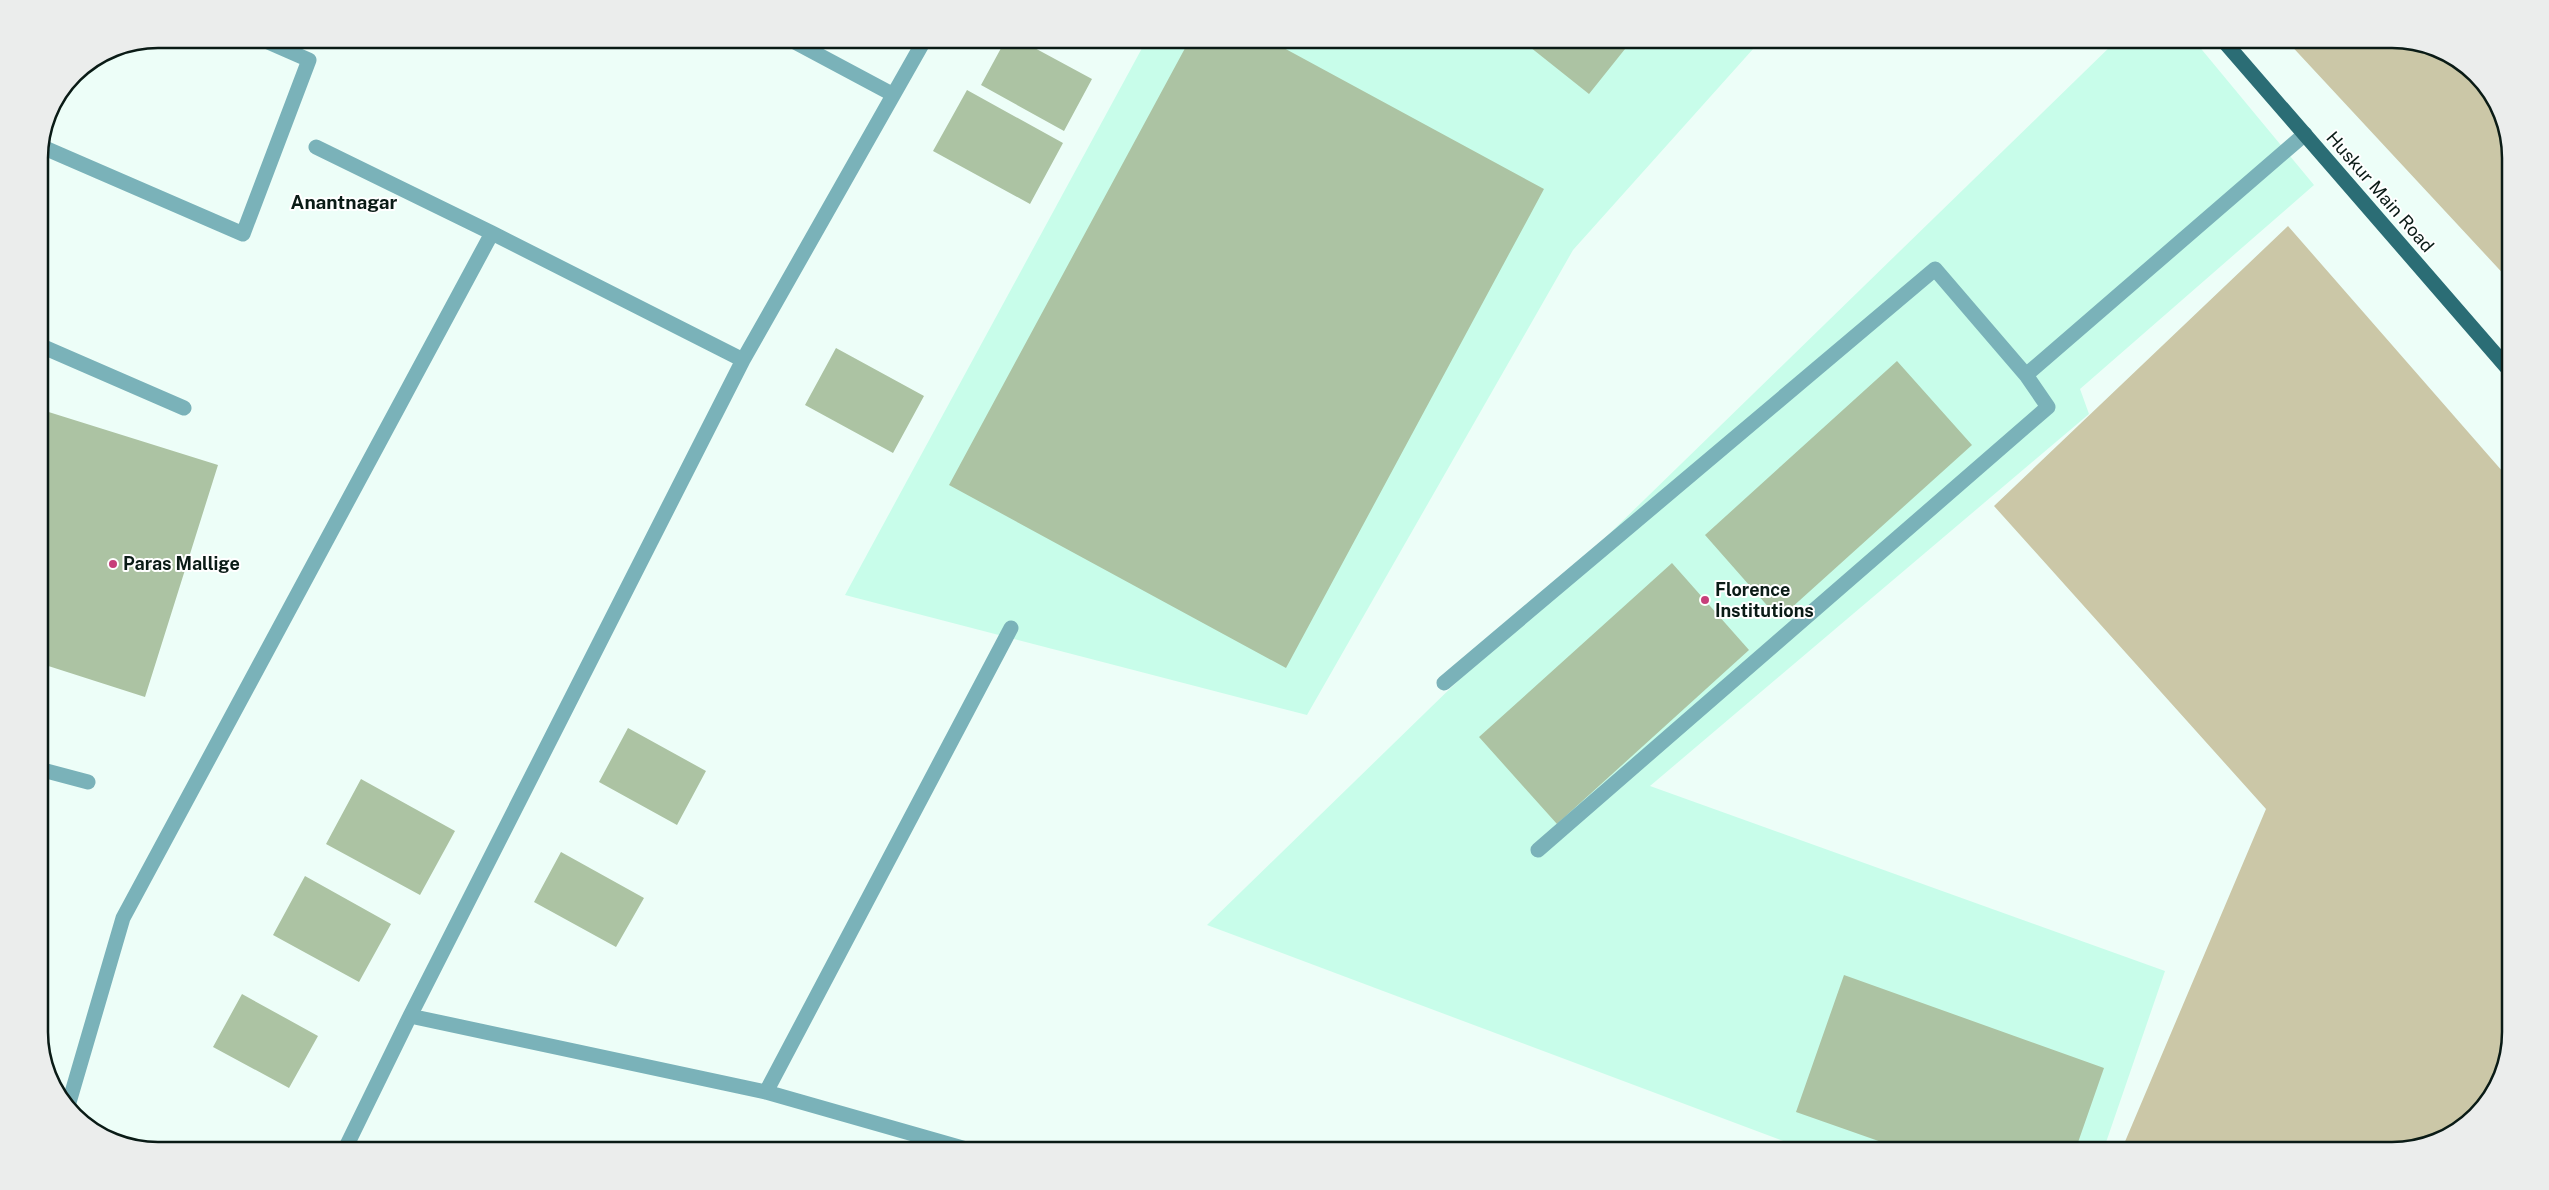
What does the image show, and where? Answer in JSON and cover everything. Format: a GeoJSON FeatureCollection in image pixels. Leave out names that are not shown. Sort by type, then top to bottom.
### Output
{"type":"FeatureCollection","features":[{"type":"Feature","properties":{"kind":"main road","name":"Huskur Main Road"},"geometry":{"type":"LineString","coordinates":[[2230,48],[2501,361]]}},
{"type":"Feature","properties":{"kind":"street"},"geometry":{"type":"LineString","coordinates":[[48,149],[244,234],[309,60],[282,48]]}},
{"type":"Feature","properties":{"kind":"street"},"geometry":{"type":"LineString","coordinates":[[806,48],[892,94]]}},
{"type":"Feature","properties":{"kind":"street"},"geometry":{"type":"LineString","coordinates":[[348,1142],[410,1016],[743,360],[920,48]]}},
{"type":"Feature","properties":{"kind":"street"},"geometry":{"type":"LineString","coordinates":[[2026,375],[2305,134]]}},
{"type":"Feature","properties":{"kind":"street"},"geometry":{"type":"LineString","coordinates":[[316,147],[492,232],[743,360]]}},
{"type":"Feature","properties":{"kind":"street"},"geometry":{"type":"LineString","coordinates":[[70,1100],[124,918],[492,232]]}},
{"type":"Feature","properties":{"kind":"street"},"geometry":{"type":"LineString","coordinates":[[1444,683],[1935,269],[2026,375],[2048,407],[1538,850]]}},
{"type":"Feature","properties":{"kind":"street"},"geometry":{"type":"LineString","coordinates":[[48,349],[184,408]]}},
{"type":"Feature","properties":{"kind":"street"},"geometry":{"type":"LineString","coordinates":[[766,1092],[1011,628]]}},
{"type":"Feature","properties":{"kind":"street"},"geometry":{"type":"LineString","coordinates":[[48,771],[88,782]]}},
{"type":"Feature","properties":{"kind":"street"},"geometry":{"type":"LineString","coordinates":[[410,1016],[766,1092],[941,1142]]}},
{"type":"Feature","properties":{"kind":"shaded area"},"geometry":{"type":"Polygon","coordinates":[[[1142,48],[1754,48],[1573,250],[1307,715],[845,595],[1142,48]]]}},
{"type":"Feature","properties":{"kind":"shaded area","name":"Florence Institutions"},"geometry":{"type":"Polygon","coordinates":[[[2109,48],[2200,48],[2314,185],[2080,389],[2089,414],[1650,786],[2165,971],[2106,1142],[1786,1142],[1207,925],[2109,48]]]}},
{"type":"Feature","properties":{"kind":"shaded area"},"geometry":{"type":"Polygon","coordinates":[[[2293,48],[2406,48],[2434,56],[2453,66],[2474,85],[2490,109],[2496,122],[2499,136],[2501,150],[2501,271],[2293,48]]]}},
{"type":"Feature","properties":{"kind":"shaded area"},"geometry":{"type":"Polygon","coordinates":[[[2288,226],[2501,470],[2502,1033],[2498,1061],[2483,1094],[2453,1124],[2427,1137],[2406,1142],[2125,1142],[2266,809],[1994,506],[2288,226]]]}},
{"type":"Feature","properties":{"kind":"building"},"geometry":{"type":"Polygon","coordinates":[[[1001,48],[1035,48],[1092,79],[1064,131],[981,85],[1001,48]]]}},
{"type":"Feature","properties":{"kind":"building"},"geometry":{"type":"Polygon","coordinates":[[[1185,48],[1284,48],[1544,189],[1286,668],[949,485],[1185,48]]]}},
{"type":"Feature","properties":{"kind":"building"},"geometry":{"type":"Polygon","coordinates":[[[1531,48],[1626,48],[1589,94],[1531,48]]]}},
{"type":"Feature","properties":{"kind":"building"},"geometry":{"type":"Polygon","coordinates":[[[967,90],[1063,143],[1030,204],[933,151],[967,90]]]}},
{"type":"Feature","properties":{"kind":"building"},"geometry":{"type":"Polygon","coordinates":[[[836,348],[924,396],[893,453],[805,405],[836,348]]]}},
{"type":"Feature","properties":{"kind":"building"},"geometry":{"type":"Polygon","coordinates":[[[1897,361],[1972,445],[1779,619],[1705,535],[1897,361]]]}},
{"type":"Feature","properties":{"kind":"building","name":"Paras Mallige"},"geometry":{"type":"Polygon","coordinates":[[[48,412],[218,465],[145,697],[48,666],[48,412]]]}},
{"type":"Feature","properties":{"kind":"building"},"geometry":{"type":"Polygon","coordinates":[[[1672,563],[1749,650],[1557,824],[1479,737],[1672,563]]]}},
{"type":"Feature","properties":{"kind":"building"},"geometry":{"type":"Polygon","coordinates":[[[628,728],[706,771],[677,825],[599,782],[628,728]]]}},
{"type":"Feature","properties":{"kind":"building"},"geometry":{"type":"Polygon","coordinates":[[[361,779],[455,831],[420,895],[326,844],[361,779]]]}},
{"type":"Feature","properties":{"kind":"building"},"geometry":{"type":"Polygon","coordinates":[[[561,852],[644,898],[616,947],[534,902],[561,852]]]}},
{"type":"Feature","properties":{"kind":"building"},"geometry":{"type":"Polygon","coordinates":[[[305,876],[391,924],[359,982],[273,935],[305,876]]]}},
{"type":"Feature","properties":{"kind":"building"},"geometry":{"type":"Polygon","coordinates":[[[1844,975],[2104,1068],[2078,1142],[1881,1142],[1796,1112],[1844,975]]]}},
{"type":"Feature","properties":{"kind":"building"},"geometry":{"type":"Polygon","coordinates":[[[242,994],[318,1036],[289,1088],[213,1047],[242,994]]]}},
{"type":"Feature","properties":{"kind":"place","name":"Paras Mallige"},"geometry":{"type":"Point","coordinates":[113,564]}},
{"type":"Feature","properties":{"kind":"place","name":"Florence Institutions"},"geometry":{"type":"Point","coordinates":[1705,600]}},
{"type":"Feature","properties":{"kind":"district","name":"Anantnagar"},"geometry":{"type":"Point","coordinates":[344,202]}}]}
